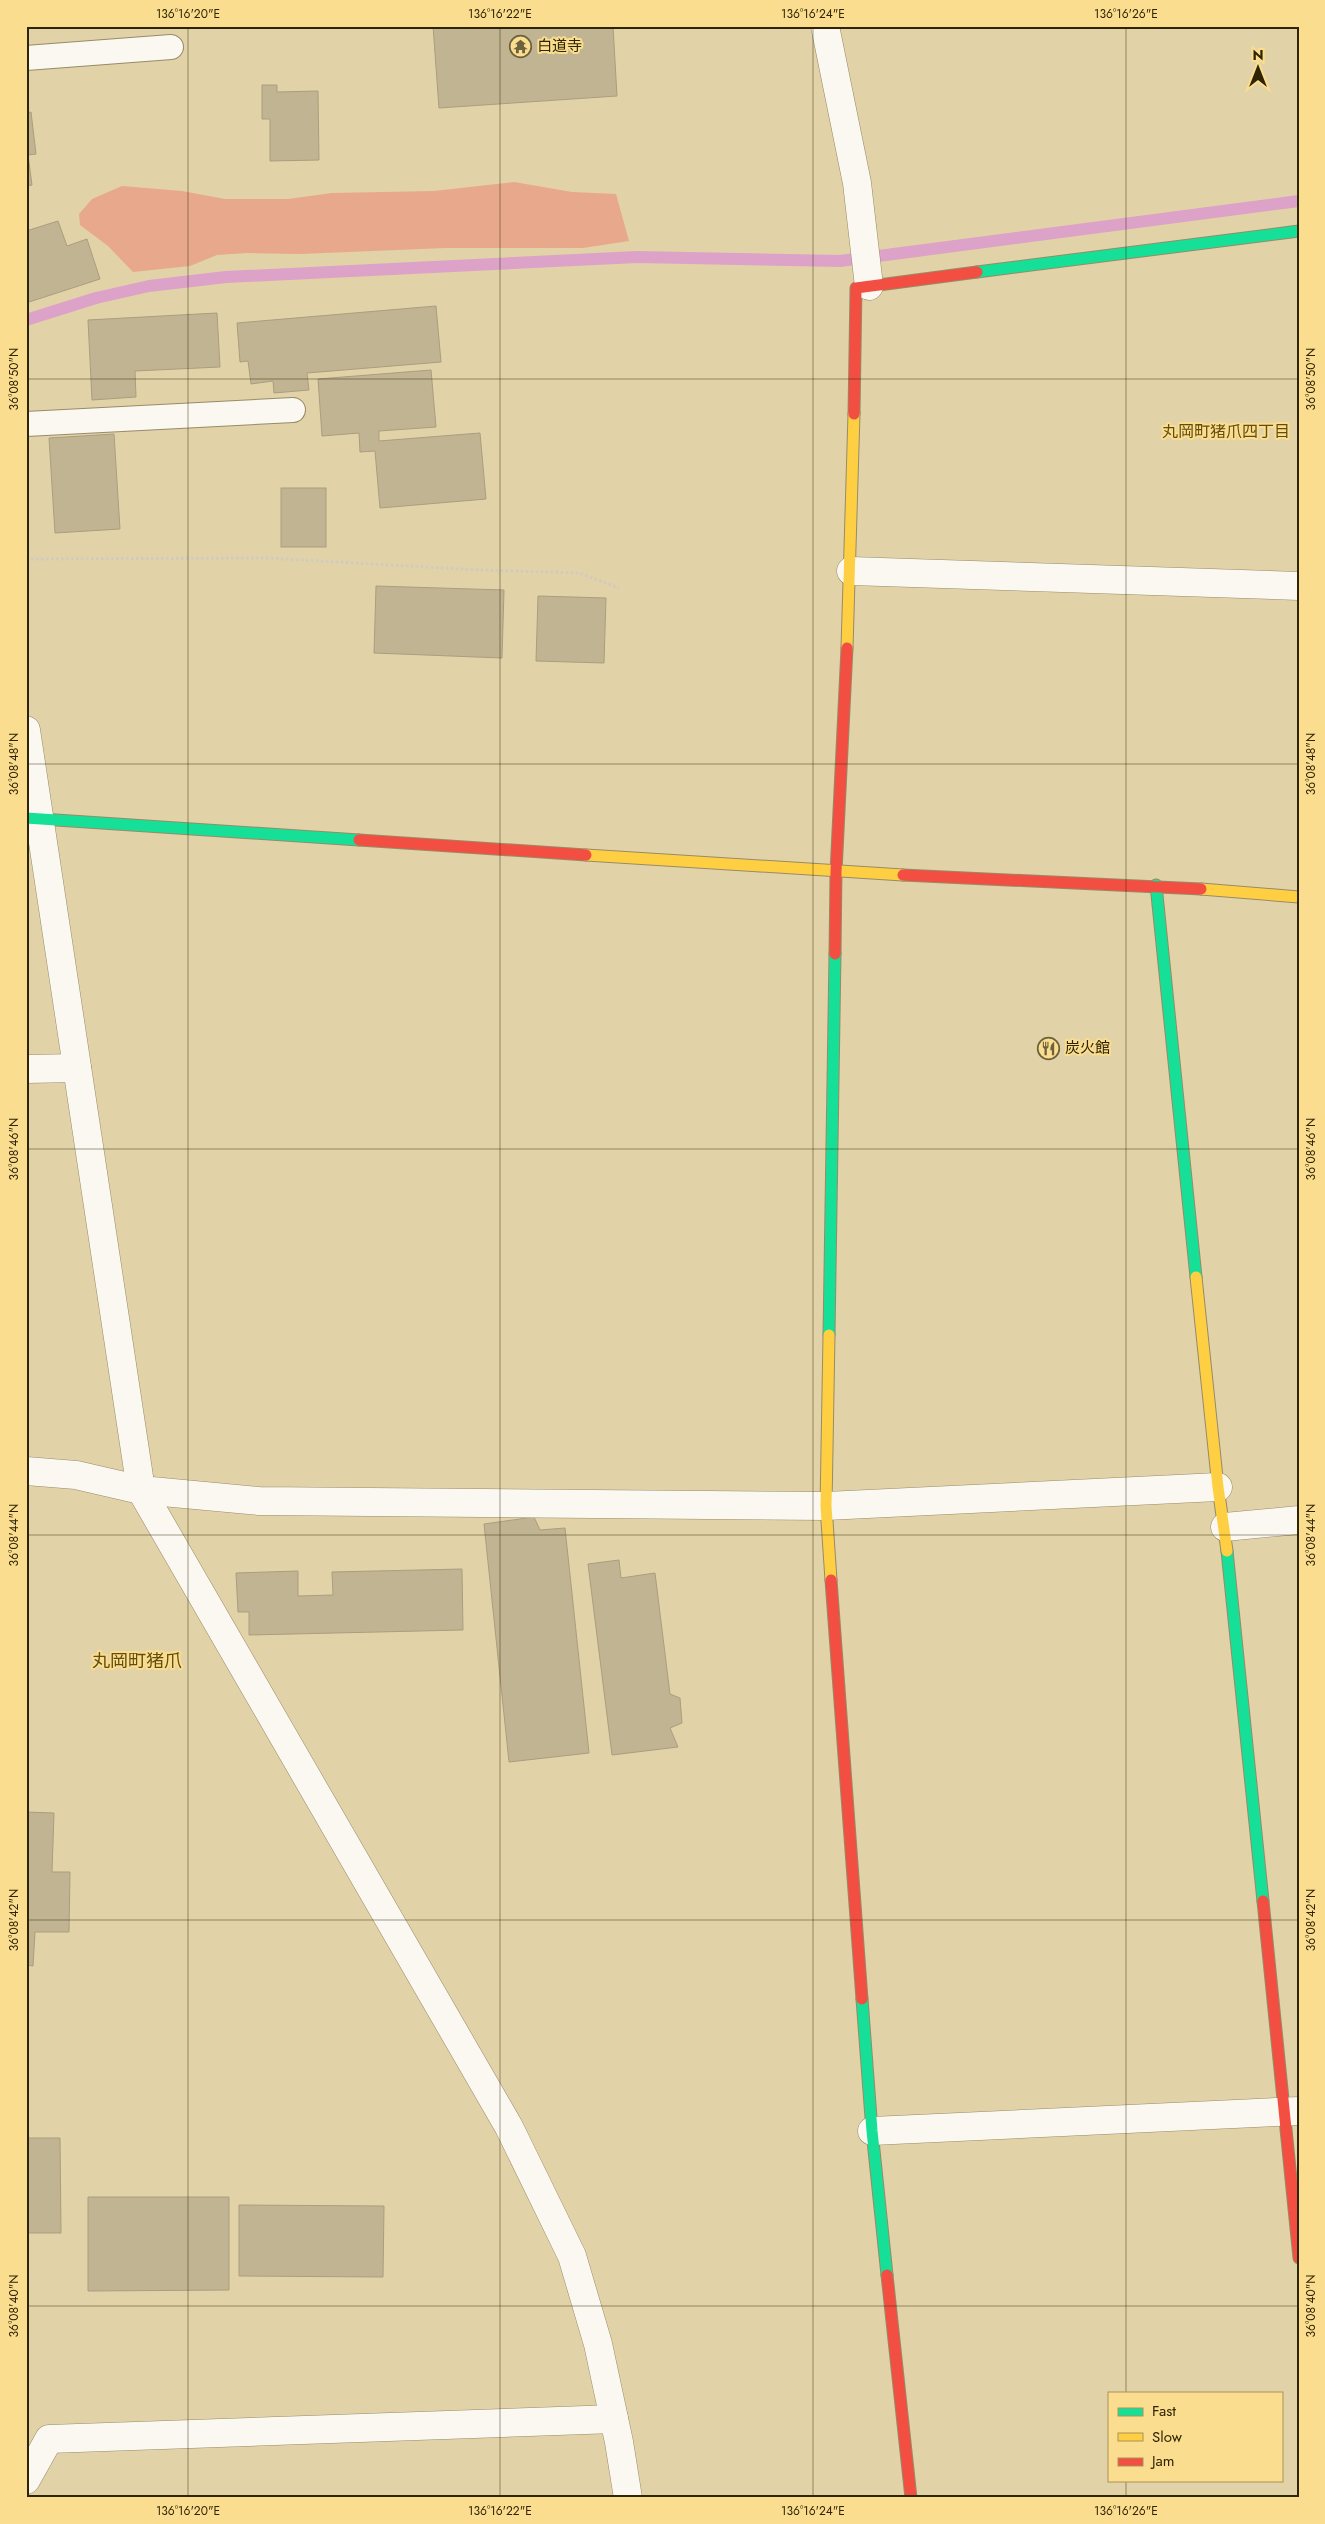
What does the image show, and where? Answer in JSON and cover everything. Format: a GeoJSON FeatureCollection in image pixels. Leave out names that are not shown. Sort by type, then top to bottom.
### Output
{"type":"FeatureCollection","features":[{"type":"Feature","properties":{"kind":"street"},"geometry":{"type":"LineString","coordinates":[[824,26],[857,183],[869,286]]}},
{"type":"Feature","properties":{"kind":"street"},"geometry":{"type":"LineString","coordinates":[[911,2498],[872,2131],[826,1506],[836,872],[851,571],[856,288],[1299,231]]}},
{"type":"Feature","properties":{"kind":"street"},"geometry":{"type":"LineString","coordinates":[[851,571],[1299,586]]}},
{"type":"Feature","properties":{"kind":"street"},"geometry":{"type":"LineString","coordinates":[[26,730],[33,818],[77,1068],[141,1490],[509,2127],[572,2256],[598,2344],[628,2498]]}},
{"type":"Feature","properties":{"kind":"street"},"geometry":{"type":"LineString","coordinates":[[33,818],[836,872],[1156,885],[1299,897]]}},
{"type":"Feature","properties":{"kind":"street"},"geometry":{"type":"LineString","coordinates":[[1156,885],[1218,1488],[1225,1527],[1291,2112],[1299,2258]]}},
{"type":"Feature","properties":{"kind":"street"},"geometry":{"type":"LineString","coordinates":[[26,1069],[77,1068]]}},
{"type":"Feature","properties":{"kind":"street"},"geometry":{"type":"LineString","coordinates":[[26,1471],[76,1475],[141,1490],[259,1501],[826,1506],[1218,1488]]}},
{"type":"Feature","properties":{"kind":"street"},"geometry":{"type":"LineString","coordinates":[[1225,1527],[1299,1520]]}},
{"type":"Feature","properties":{"kind":"street"},"geometry":{"type":"LineString","coordinates":[[872,2131],[1291,2112]]}},
{"type":"Feature","properties":{"kind":"street"},"geometry":{"type":"LineString","coordinates":[[26,2480],[48,2439],[614,2419]]}},
{"type":"Feature","properties":{"kind":"lane"},"geometry":{"type":"LineString","coordinates":[[26,58],[171,47]]}},
{"type":"Feature","properties":{"kind":"lane"},"geometry":{"type":"LineString","coordinates":[[26,424],[293,410]]}},
{"type":"Feature","properties":{"kind":"path"},"geometry":{"type":"LineString","coordinates":[[26,559],[266,558],[480,570],[579,573],[619,588]]}},
{"type":"Feature","properties":{"kind":"shaded area"},"geometry":{"type":"Polygon","coordinates":[[[514,182],[572,192],[616,194],[629,241],[583,248],[445,248],[300,254],[247,253],[217,255],[190,266],[133,272],[108,246],[80,225],[79,214],[92,199],[122,186],[182,191],[225,199],[288,199],[332,193],[434,191],[514,182]]]}},
{"type":"Feature","properties":{"kind":"building","name":"白道寺"},"geometry":{"type":"Polygon","coordinates":[[[433,26],[613,26],[617,96],[439,108],[433,26]]]}},
{"type":"Feature","properties":{"kind":"building"},"geometry":{"type":"Polygon","coordinates":[[[262,85],[277,85],[277,92],[318,91],[319,160],[270,161],[270,119],[262,119],[262,85]]]}},
{"type":"Feature","properties":{"kind":"building"},"geometry":{"type":"Polygon","coordinates":[[[31,112],[36,154],[28,155],[32,185],[26,186],[26,113],[31,112]]]}},
{"type":"Feature","properties":{"kind":"building"},"geometry":{"type":"Polygon","coordinates":[[[58,221],[67,246],[87,239],[100,279],[26,303],[26,231],[58,221]]]}},
{"type":"Feature","properties":{"kind":"building"},"geometry":{"type":"Polygon","coordinates":[[[436,306],[441,362],[307,373],[309,390],[274,393],[273,381],[251,384],[248,361],[240,362],[237,323],[436,306]]]}},
{"type":"Feature","properties":{"kind":"building"},"geometry":{"type":"Polygon","coordinates":[[[217,313],[220,367],[135,371],[136,397],[92,400],[88,320],[217,313]]]}},
{"type":"Feature","properties":{"kind":"building"},"geometry":{"type":"Polygon","coordinates":[[[431,370],[436,427],[379,431],[379,441],[480,433],[486,499],[380,508],[375,451],[360,452],[359,433],[322,436],[318,379],[431,370]]]}},
{"type":"Feature","properties":{"kind":"building"},"geometry":{"type":"Polygon","coordinates":[[[114,434],[120,529],[55,533],[49,438],[114,434]]]}},
{"type":"Feature","properties":{"kind":"building"},"geometry":{"type":"Polygon","coordinates":[[[281,488],[326,488],[326,547],[281,547],[281,488]]]}},
{"type":"Feature","properties":{"kind":"building"},"geometry":{"type":"Polygon","coordinates":[[[376,586],[504,590],[502,658],[374,653],[376,586]]]}},
{"type":"Feature","properties":{"kind":"building"},"geometry":{"type":"Polygon","coordinates":[[[538,596],[606,598],[604,663],[536,661],[538,596]]]}},
{"type":"Feature","properties":{"kind":"building"},"geometry":{"type":"Polygon","coordinates":[[[534,1517],[540,1530],[565,1528],[589,1753],[509,1762],[484,1524],[534,1517]]]}},
{"type":"Feature","properties":{"kind":"building"},"geometry":{"type":"Polygon","coordinates":[[[619,1560],[621,1578],[655,1573],[670,1694],[680,1698],[682,1723],[670,1728],[678,1747],[612,1755],[588,1564],[619,1560]]]}},
{"type":"Feature","properties":{"kind":"building"},"geometry":{"type":"Polygon","coordinates":[[[462,1569],[463,1630],[249,1635],[249,1612],[238,1612],[236,1573],[298,1571],[298,1596],[333,1595],[332,1572],[462,1569]]]}},
{"type":"Feature","properties":{"kind":"building"},"geometry":{"type":"Polygon","coordinates":[[[26,1812],[54,1813],[52,1872],[70,1872],[69,1932],[35,1932],[33,1966],[26,1965],[26,1812]]]}},
{"type":"Feature","properties":{"kind":"building"},"geometry":{"type":"Polygon","coordinates":[[[26,2138],[60,2138],[61,2233],[26,2233],[26,2138]]]}},
{"type":"Feature","properties":{"kind":"building"},"geometry":{"type":"Polygon","coordinates":[[[88,2197],[229,2197],[229,2290],[88,2291],[88,2197]]]}},
{"type":"Feature","properties":{"kind":"building"},"geometry":{"type":"Polygon","coordinates":[[[239,2205],[384,2206],[383,2277],[239,2276],[239,2205]]]}},
{"type":"Feature","properties":{"kind":"waterway"},"geometry":{"type":"LineString","coordinates":[[26,320],[96,298],[149,286],[226,277],[637,257],[840,261],[1299,201]]}},
{"type":"Feature","properties":{"kind":"traffic: fast"},"geometry":{"type":"LineString","coordinates":[[977,272],[1299,231]]}},
{"type":"Feature","properties":{"kind":"traffic: fast"},"geometry":{"type":"LineString","coordinates":[[26,818],[359,840]]}},
{"type":"Feature","properties":{"kind":"traffic: fast"},"geometry":{"type":"LineString","coordinates":[[1156,885],[1196,1277]]}},
{"type":"Feature","properties":{"kind":"traffic: fast"},"geometry":{"type":"LineString","coordinates":[[829,1335],[835,954]]}},
{"type":"Feature","properties":{"kind":"traffic: fast"},"geometry":{"type":"LineString","coordinates":[[1227,1551],[1263,1901]]}},
{"type":"Feature","properties":{"kind":"traffic: fast"},"geometry":{"type":"LineString","coordinates":[[862,1999],[872,2131],[887,2275]]}},
{"type":"Feature","properties":{"kind":"traffic: slow"},"geometry":{"type":"LineString","coordinates":[[847,648],[854,414]]}},
{"type":"Feature","properties":{"kind":"traffic: slow"},"geometry":{"type":"LineString","coordinates":[[586,855],[903,875]]}},
{"type":"Feature","properties":{"kind":"traffic: slow"},"geometry":{"type":"LineString","coordinates":[[1201,889],[1299,897]]}},
{"type":"Feature","properties":{"kind":"traffic: slow"},"geometry":{"type":"LineString","coordinates":[[1196,1277],[1218,1487],[1227,1551]]}},
{"type":"Feature","properties":{"kind":"traffic: slow"},"geometry":{"type":"LineString","coordinates":[[829,1335],[826,1506],[831,1580]]}},
{"type":"Feature","properties":{"kind":"traffic: jam"},"geometry":{"type":"LineString","coordinates":[[854,414],[856,288],[977,272]]}},
{"type":"Feature","properties":{"kind":"traffic: jam"},"geometry":{"type":"LineString","coordinates":[[835,954],[836,872],[847,648]]}},
{"type":"Feature","properties":{"kind":"traffic: jam"},"geometry":{"type":"LineString","coordinates":[[359,840],[586,855]]}},
{"type":"Feature","properties":{"kind":"traffic: jam"},"geometry":{"type":"LineString","coordinates":[[903,875],[1201,889]]}},
{"type":"Feature","properties":{"kind":"traffic: jam"},"geometry":{"type":"LineString","coordinates":[[831,1580],[862,1999]]}},
{"type":"Feature","properties":{"kind":"traffic: jam"},"geometry":{"type":"LineString","coordinates":[[1263,1901],[1299,2258]]}},
{"type":"Feature","properties":{"kind":"traffic: jam"},"geometry":{"type":"LineString","coordinates":[[887,2275],[911,2498]]}},
{"type":"Feature","properties":{"kind":"place","name":"白道寺"},"geometry":{"type":"Point","coordinates":[521,46]}},
{"type":"Feature","properties":{"kind":"place","name":"炭火館"},"geometry":{"type":"Point","coordinates":[1049,1048]}},
{"type":"Feature","properties":{"kind":"district","name":"丸岡町猪爪四丁目"},"geometry":{"type":"Point","coordinates":[1226,431]}},
{"type":"Feature","properties":{"kind":"district","name":"丸岡町猪爪"},"geometry":{"type":"Point","coordinates":[137,1661]}}]}
